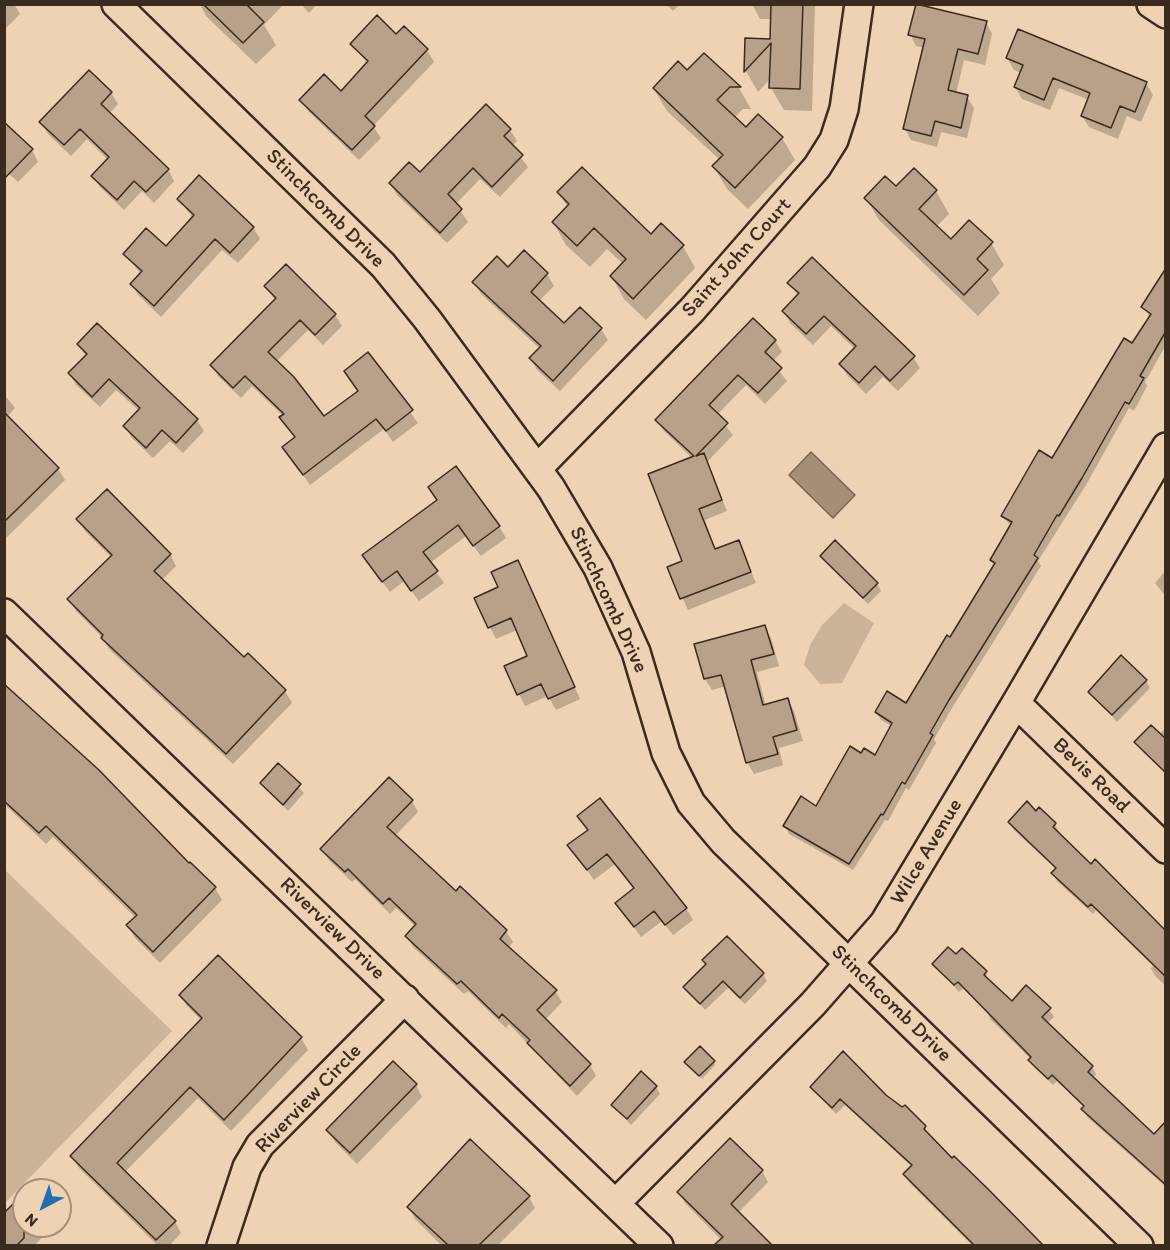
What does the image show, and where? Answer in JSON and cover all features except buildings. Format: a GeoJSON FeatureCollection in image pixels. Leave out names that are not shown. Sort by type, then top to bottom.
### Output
{"type":"FeatureCollection","features":[{"type":"Feature","properties":{"kind":"street","name":"Stinchcomb Drive"},"geometry":{"type":"LineString","coordinates":[[116,4],[383,265],[427,320],[537,469],[575,526],[598,568],[636,652],[666,753],[691,803],[723,841],[1139,1245]]}},
{"type":"Feature","properties":{"kind":"street","name":"Saint John Court"},"geometry":{"type":"LineString","coordinates":[[537,469],[692,310],[817,167],[834,140],[844,109],[859,4]]}},
{"type":"Feature","properties":{"kind":"street"},"geometry":{"type":"LineString","coordinates":[[1151,4],[1166,14]]}},
{"type":"Feature","properties":{"kind":"street","name":"Wilce Avenue"},"geometry":{"type":"LineString","coordinates":[[616,1203],[850,964],[884,923],[1166,447]]}},
{"type":"Feature","properties":{"kind":"street","name":"Riverview Drive"},"geometry":{"type":"LineString","coordinates":[[4,614],[659,1245]]}},
{"type":"Feature","properties":{"kind":"street","name":"Bevis Road"},"geometry":{"type":"LineString","coordinates":[[1016,703],[1166,849]]}},
{"type":"Feature","properties":{"kind":"street","name":"Riverview Circle"},"geometry":{"type":"LineString","coordinates":[[221,1245],[247,1167],[260,1145],[405,999]]}},
{"type":"Feature","properties":{"kind":"shaded area"},"geometry":{"type":"Polygon","coordinates":[[[811,452],[855,495],[833,518],[789,475],[811,452]]]}},
{"type":"Feature","properties":{"kind":"shaded area"},"geometry":{"type":"Polygon","coordinates":[[[844,603],[874,623],[842,683],[820,684],[804,665],[810,645],[822,625],[844,603]]]}},
{"type":"Feature","properties":{"kind":"shaded area"},"geometry":{"type":"Polygon","coordinates":[[[5,870],[172,1031],[29,1178],[12,1178],[12,1196],[4,1203],[5,870]]]}}]}
